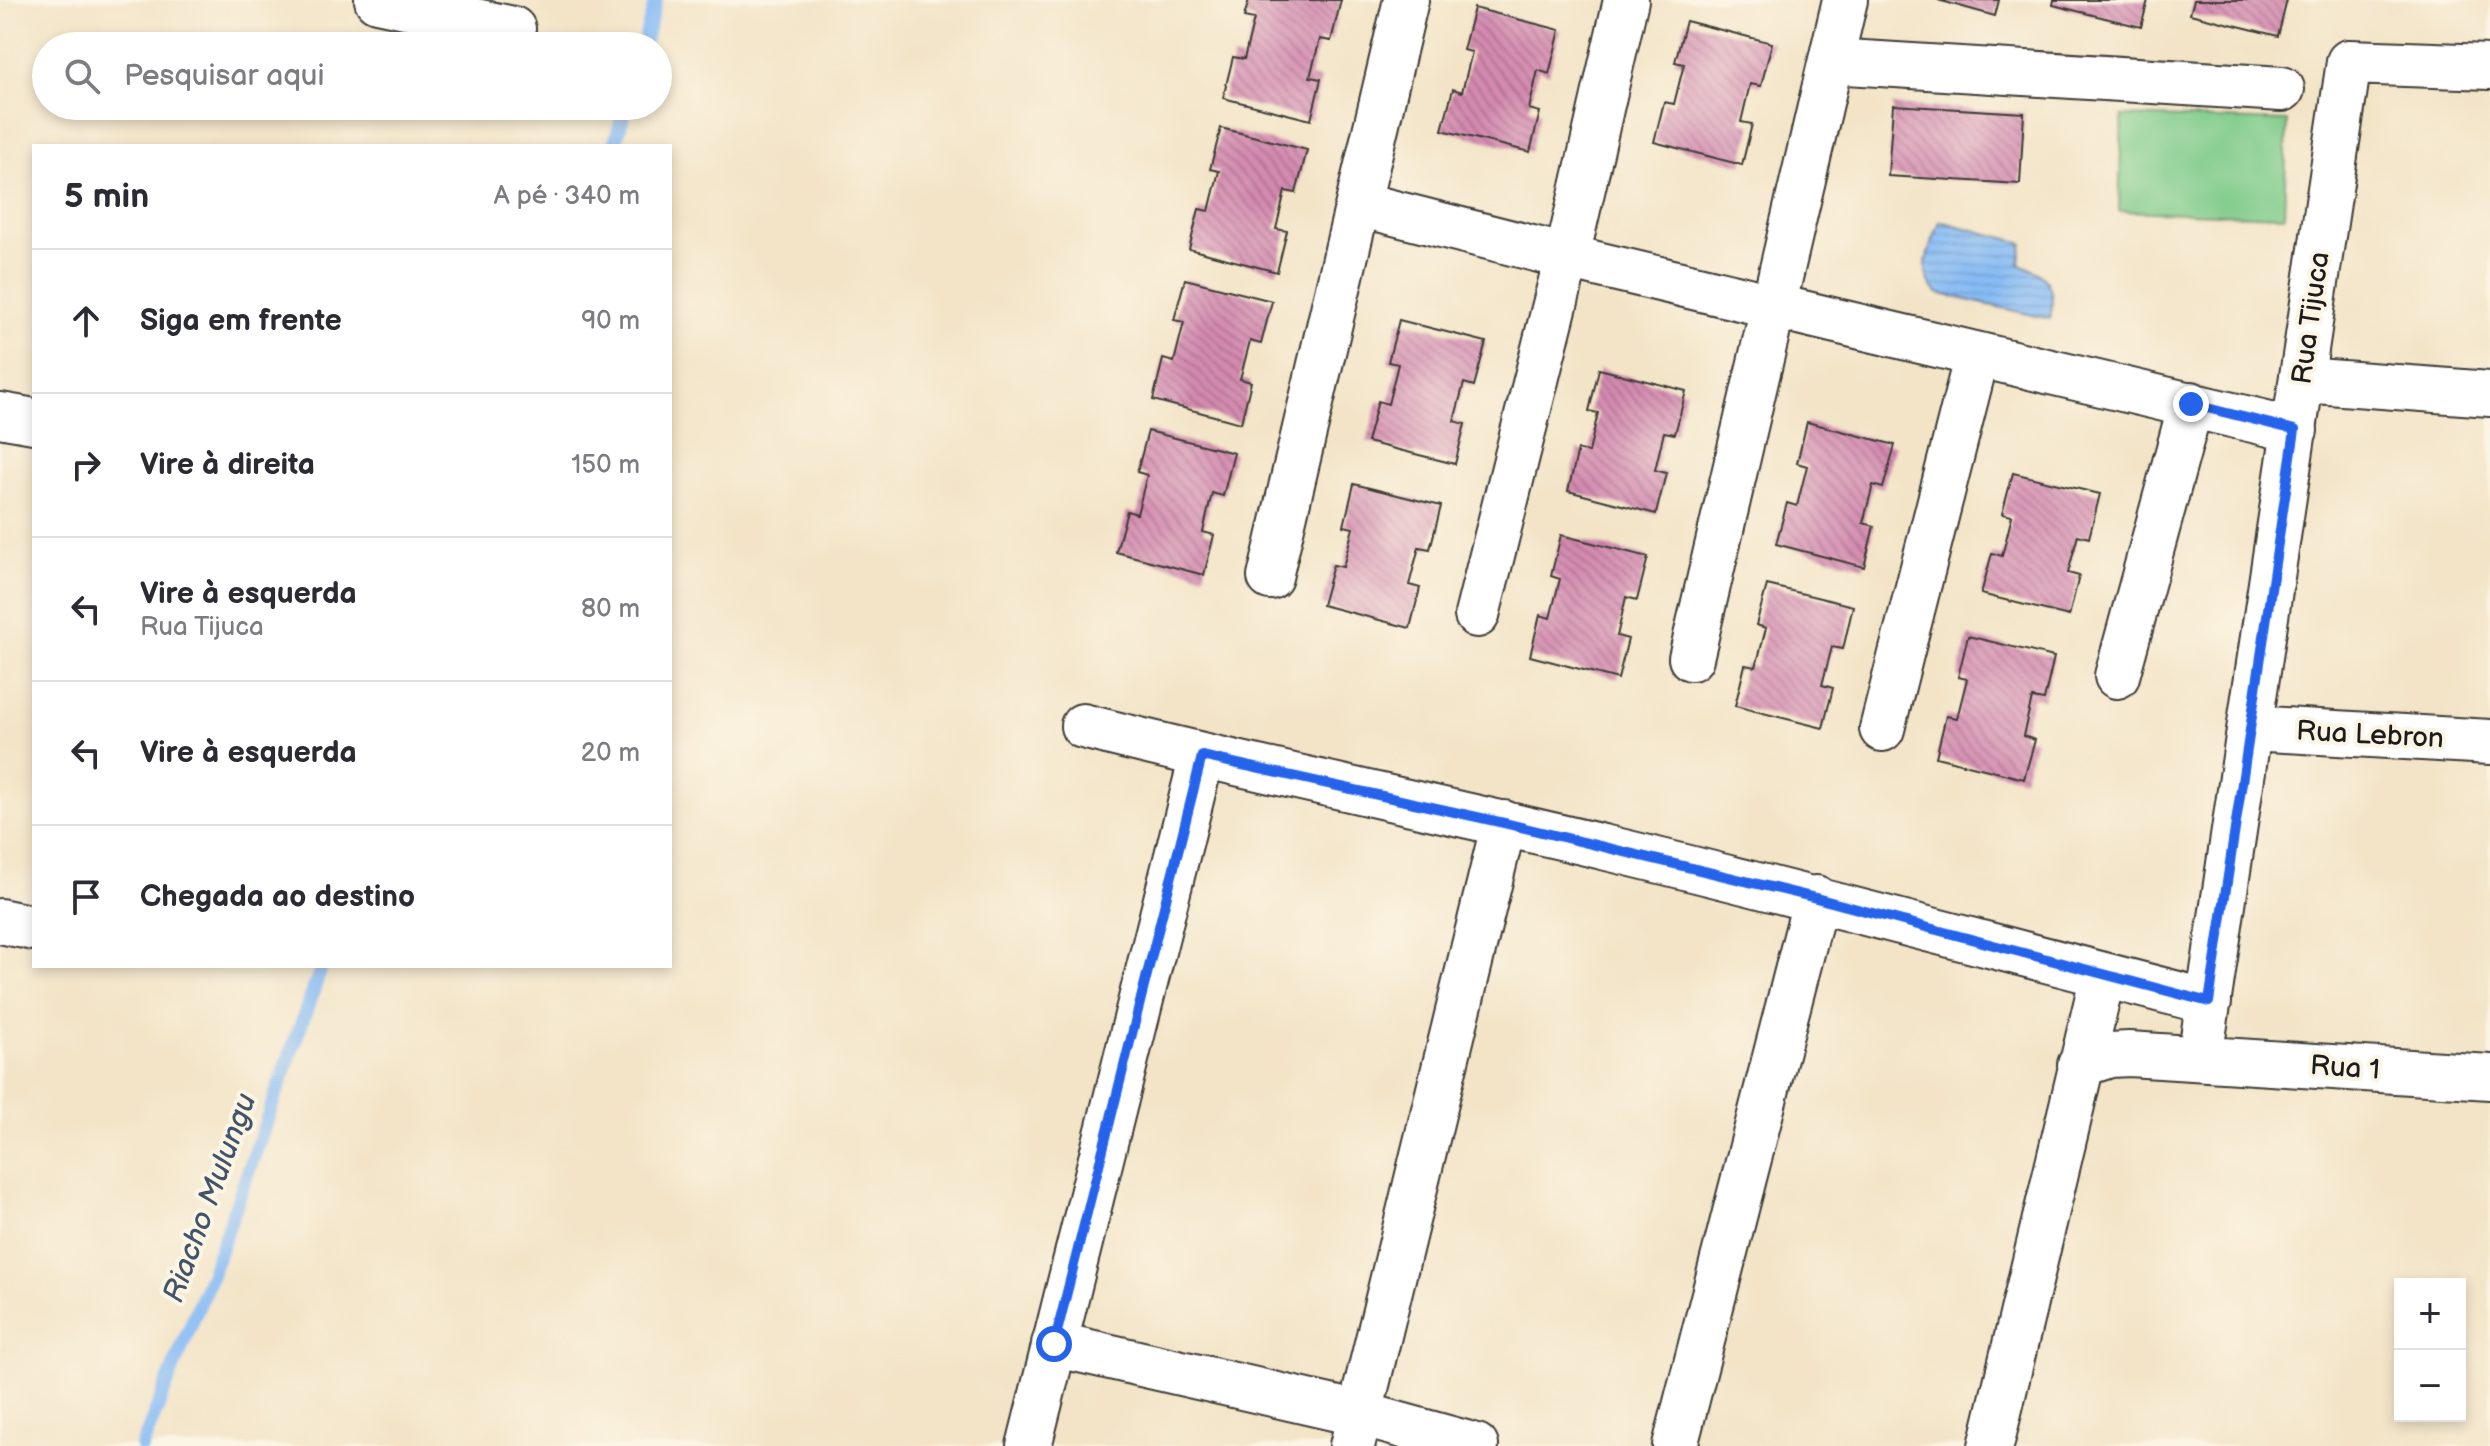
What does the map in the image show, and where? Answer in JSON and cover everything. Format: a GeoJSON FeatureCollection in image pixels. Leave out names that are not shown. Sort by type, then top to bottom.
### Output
{"type":"FeatureCollection","features":[{"type":"Feature","properties":{"kind":"street"},"geometry":{"type":"LineString","coordinates":[[377,0],[513,29]]}},
{"type":"Feature","properties":{"kind":"street"},"geometry":{"type":"LineString","coordinates":[[1270,577],[1406,0]]}},
{"type":"Feature","properties":{"kind":"street"},"geometry":{"type":"LineString","coordinates":[[1477,615],[1567,257],[1626,0]]}},
{"type":"Feature","properties":{"kind":"street"},"geometry":{"type":"LineString","coordinates":[[1691,658],[1845,0]]}},
{"type":"Feature","properties":{"kind":"street"},"geometry":{"type":"LineString","coordinates":[[1831,61],[2282,89]]}},
{"type":"Feature","properties":{"kind":"street","name":"Rua Tijuca"},"geometry":{"type":"LineString","coordinates":[[2200,1058],[2349,62],[2490,67]]}},
{"type":"Feature","properties":{"kind":"street"},"geometry":{"type":"LineString","coordinates":[[1359,204],[1567,257],[2295,430]]}},
{"type":"Feature","properties":{"kind":"street"},"geometry":{"type":"LineString","coordinates":[[1882,729],[1977,355]]}},
{"type":"Feature","properties":{"kind":"street"},"geometry":{"type":"LineString","coordinates":[[2302,380],[2490,394]]}},
{"type":"Feature","properties":{"kind":"street"},"geometry":{"type":"LineString","coordinates":[[2117,676],[2191,404]]}},
{"type":"Feature","properties":{"kind":"street"},"geometry":{"type":"LineString","coordinates":[[0,415],[32,421]]}},
{"type":"Feature","properties":{"kind":"street"},"geometry":{"type":"LineString","coordinates":[[1083,726],[1816,898],[2209,1002]]}},
{"type":"Feature","properties":{"kind":"street","name":"Rua Lebron"},"geometry":{"type":"LineString","coordinates":[[2250,728],[2490,742]]}},
{"type":"Feature","properties":{"kind":"street"},"geometry":{"type":"LineString","coordinates":[[1029,1446],[1202,756]]}},
{"type":"Feature","properties":{"kind":"street"},"geometry":{"type":"LineString","coordinates":[[1356,1430],[1504,823]]}},
{"type":"Feature","properties":{"kind":"street"},"geometry":{"type":"LineString","coordinates":[[1675,1446],[1816,898]]}},
{"type":"Feature","properties":{"kind":"street"},"geometry":{"type":"LineString","coordinates":[[0,921],[32,928]]}},
{"type":"Feature","properties":{"kind":"street"},"geometry":{"type":"LineString","coordinates":[[1991,1446],[2103,975]]}},
{"type":"Feature","properties":{"kind":"street","name":"Rua 1"},"geometry":{"type":"LineString","coordinates":[[2080,1065],[2110,1055],[2490,1077]]}},
{"type":"Feature","properties":{"kind":"street"},"geometry":{"type":"LineString","coordinates":[[1054,1344],[1356,1430],[1476,1446]]}},
{"type":"Feature","properties":{"kind":"green space"},"geometry":{"type":"Polygon","coordinates":[[[2122,116],[2287,121],[2284,216],[2119,211],[2122,116]]]}},
{"type":"Feature","properties":{"kind":"water"},"geometry":{"type":"Polygon","coordinates":[[[1940,221],[2023,243],[2019,264],[2037,272],[2048,284],[2052,299],[2050,319],[1937,293],[1930,284],[1926,266],[1940,221]]]}},
{"type":"Feature","properties":{"kind":"building"},"geometry":{"type":"Polygon","coordinates":[[[1249,0],[1341,0],[1331,41],[1320,39],[1310,77],[1321,79],[1311,120],[1223,98],[1233,57],[1244,59],[1254,19],[1244,17],[1249,0]]]}},
{"type":"Feature","properties":{"kind":"building"},"geometry":{"type":"Polygon","coordinates":[[[1938,0],[1999,0],[1995,16],[1938,0]]]}},
{"type":"Feature","properties":{"kind":"building"},"geometry":{"type":"Polygon","coordinates":[[[2054,0],[2148,0],[2141,27],[2053,5],[2054,0]]]}},
{"type":"Feature","properties":{"kind":"building"},"geometry":{"type":"Polygon","coordinates":[[[2194,0],[2287,0],[2278,36],[2190,14],[2194,0]]]}},
{"type":"Feature","properties":{"kind":"building"},"geometry":{"type":"Polygon","coordinates":[[[1474,8],[1560,30],[1549,74],[1538,70],[1529,109],[1540,112],[1530,152],[1442,130],[1453,89],[1462,92],[1472,52],[1463,50],[1474,8]]]}},
{"type":"Feature","properties":{"kind":"building"},"geometry":{"type":"Polygon","coordinates":[[[1686,21],[1772,43],[1761,86],[1750,84],[1741,122],[1752,124],[1742,165],[1654,142],[1664,102],[1674,104],[1684,64],[1675,62],[1686,21]]]}},
{"type":"Feature","properties":{"kind":"building"},"geometry":{"type":"Polygon","coordinates":[[[1893,105],[2024,113],[2020,184],[1888,176],[1893,105]]]}},
{"type":"Feature","properties":{"kind":"building"},"geometry":{"type":"Polygon","coordinates":[[[1221,128],[1307,150],[1296,193],[1285,191],[1276,229],[1287,231],[1277,272],[1189,249],[1199,209],[1209,211],[1219,171],[1210,169],[1221,128]]]}},
{"type":"Feature","properties":{"kind":"building"},"geometry":{"type":"Polygon","coordinates":[[[1185,279],[1272,301],[1261,344],[1250,341],[1240,379],[1251,382],[1241,423],[1153,400],[1163,359],[1174,362],[1184,322],[1174,320],[1185,279]]]}},
{"type":"Feature","properties":{"kind":"building"},"geometry":{"type":"Polygon","coordinates":[[[1399,320],[1486,342],[1474,386],[1464,383],[1454,421],[1465,424],[1455,464],[1367,442],[1378,401],[1388,404],[1398,364],[1388,362],[1399,320]]]}},
{"type":"Feature","properties":{"kind":"building"},"geometry":{"type":"Polygon","coordinates":[[[1599,369],[1686,391],[1675,434],[1664,432],[1655,470],[1666,473],[1656,514],[1568,491],[1578,450],[1589,452],[1598,413],[1589,411],[1599,369]]]}},
{"type":"Feature","properties":{"kind":"building"},"geometry":{"type":"Polygon","coordinates":[[[1807,422],[1895,445],[1883,488],[1873,485],[1863,523],[1874,526],[1864,567],[1776,544],[1787,503],[1797,506],[1807,466],[1797,463],[1807,422]]]}},
{"type":"Feature","properties":{"kind":"building"},"geometry":{"type":"Polygon","coordinates":[[[1148,431],[1234,453],[1223,496],[1212,493],[1203,532],[1214,535],[1204,575],[1116,552],[1127,511],[1137,514],[1147,475],[1137,472],[1148,431]]]}},
{"type":"Feature","properties":{"kind":"building"},"geometry":{"type":"Polygon","coordinates":[[[2013,473],[2100,494],[2089,538],[2078,535],[2068,573],[2079,576],[2069,616],[1981,594],[1992,553],[2002,556],[2012,516],[2002,514],[2013,473]]]}},
{"type":"Feature","properties":{"kind":"building"},"geometry":{"type":"Polygon","coordinates":[[[1354,484],[1441,506],[1430,549],[1419,547],[1409,585],[1420,588],[1410,628],[1322,605],[1333,565],[1343,567],[1353,528],[1344,526],[1354,484]]]}},
{"type":"Feature","properties":{"kind":"building"},"geometry":{"type":"Polygon","coordinates":[[[1561,535],[1648,557],[1637,600],[1626,597],[1617,636],[1628,639],[1618,679],[1530,656],[1540,615],[1550,618],[1560,579],[1551,576],[1561,535]]]}},
{"type":"Feature","properties":{"kind":"building"},"geometry":{"type":"Polygon","coordinates":[[[1767,585],[1853,606],[1843,649],[1832,647],[1822,685],[1833,688],[1823,728],[1735,706],[1745,665],[1756,667],[1766,628],[1756,625],[1767,585]]]}},
{"type":"Feature","properties":{"kind":"building"},"geometry":{"type":"Polygon","coordinates":[[[1968,636],[2054,657],[2044,700],[2032,698],[2023,736],[2035,740],[2024,779],[1936,757],[1946,716],[1957,718],[1967,679],[1958,677],[1968,636]]]}},
{"type":"Feature","properties":{"kind":"waterway","name":"Riacho Mulungu"},"geometry":{"type":"LineString","coordinates":[[647,32],[656,0]]}},
{"type":"Feature","properties":{"kind":"waterway","name":"Riacho Mulungu"},"geometry":{"type":"LineString","coordinates":[[615,144],[622,120]]}},
{"type":"Feature","properties":{"kind":"waterway","name":"Riacho Mulungu"},"geometry":{"type":"LineString","coordinates":[[142,1446],[211,1275],[321,968]]}},
{"type":"Feature","properties":{"kind":"route"},"geometry":{"type":"LineString","coordinates":[[1054,1344],[1202,756],[1504,823],[1816,898],[2209,1002],[2295,430],[2191,404]]}}]}
